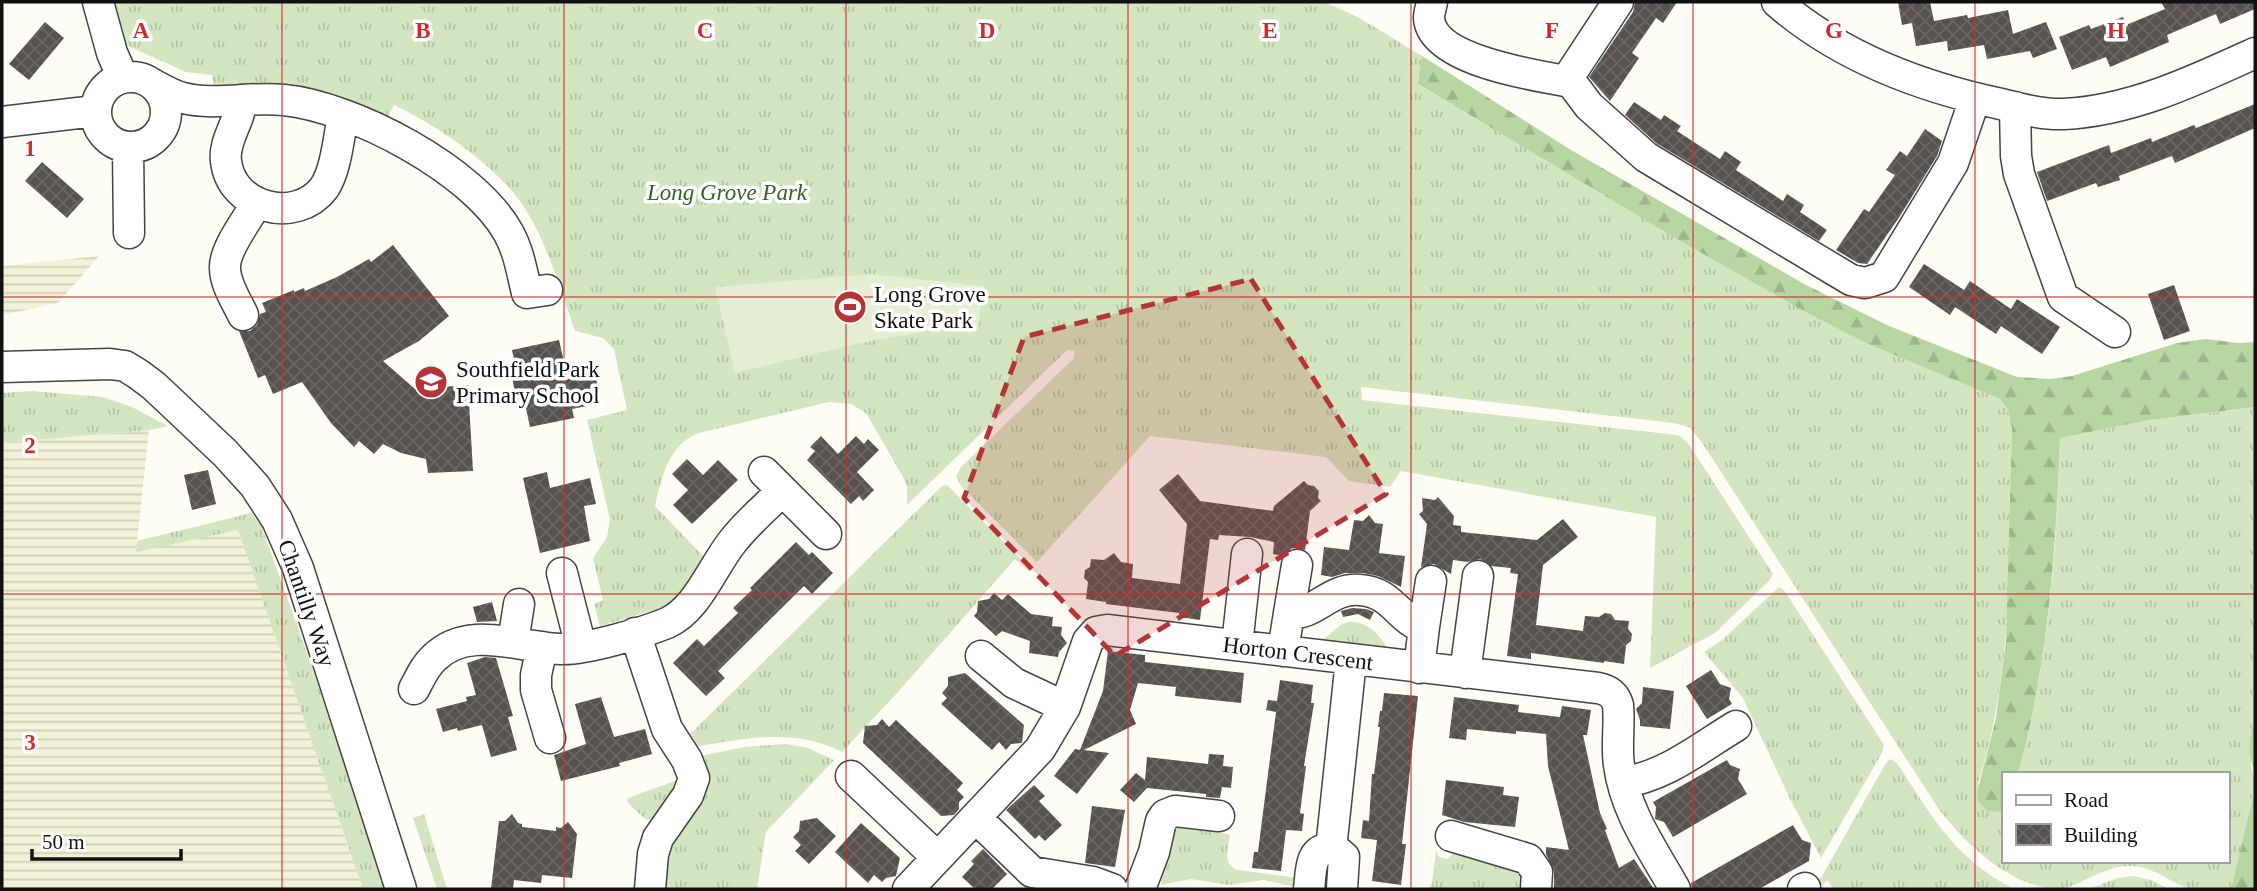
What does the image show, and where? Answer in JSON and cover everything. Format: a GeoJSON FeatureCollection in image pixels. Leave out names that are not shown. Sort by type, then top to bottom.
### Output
{"type":"FeatureCollection","features":[{"type":"Feature","properties":{"kind":"street"},"geometry":{"type":"LineString","coordinates":[[99,2],[111,53],[136,80],[164,99],[166,110],[165,123],[159,135],[140,147],[116,145],[103,134],[95,111],[103,90],[111,83],[136,80],[179,97],[210,102]]}},
{"type":"Feature","properties":{"kind":"street"},"geometry":{"type":"LineString","coordinates":[[1432,2],[1429,20],[1437,36],[1461,54],[1512,70],[1571,82],[1589,106],[1646,157],[1851,280],[1865,283],[1884,277],[1953,163],[1975,98]]}},
{"type":"Feature","properties":{"kind":"street"},"geometry":{"type":"LineString","coordinates":[[1566,81],[1618,2]]}},
{"type":"Feature","properties":{"kind":"street"},"geometry":{"type":"LineString","coordinates":[[1777,2],[1790,14],[1830,40],[1867,60],[1917,81],[1975,98],[2062,115],[2100,110],[2196,80],[2255,53]]}},
{"type":"Feature","properties":{"kind":"street"},"geometry":{"type":"LineString","coordinates":[[241,100],[238,119],[226,149],[226,164],[236,186],[257,203],[274,208],[297,207],[323,190],[332,170],[343,116]]}},
{"type":"Feature","properties":{"kind":"street"},"geometry":{"type":"LineString","coordinates":[[165,123],[186,109],[210,102],[294,101],[377,129],[432,160],[456,177],[483,202],[511,237],[519,259],[526,294]]}},
{"type":"Feature","properties":{"kind":"street"},"geometry":{"type":"LineString","coordinates":[[2015,107],[2019,174],[2063,297],[2115,332]]}},
{"type":"Feature","properties":{"kind":"street"},"geometry":{"type":"LineString","coordinates":[[2,122],[95,111]]}},
{"type":"Feature","properties":{"kind":"street"},"geometry":{"type":"LineString","coordinates":[[128,148],[129,233]]}},
{"type":"Feature","properties":{"kind":"street"},"geometry":{"type":"LineString","coordinates":[[243,315],[228,283],[225,265],[229,251],[257,203]]}},
{"type":"Feature","properties":{"kind":"street","name":"Chantilly Way"},"geometry":{"type":"LineString","coordinates":[[5,366],[91,363],[119,365],[130,369],[154,386],[225,453],[263,496],[281,526],[304,585],[401,889]]}},
{"type":"Feature","properties":{"kind":"street"},"geometry":{"type":"LineString","coordinates":[[414,689],[432,660],[451,647],[475,640],[567,649],[666,623],[684,611],[773,482],[826,534]]}},
{"type":"Feature","properties":{"kind":"street"},"geometry":{"type":"LineString","coordinates":[[1237,645],[1247,554]]}},
{"type":"Feature","properties":{"kind":"street"},"geometry":{"type":"LineString","coordinates":[[1283,651],[1297,565]]}},
{"type":"Feature","properties":{"kind":"street"},"geometry":{"type":"LineString","coordinates":[[562,573],[581,647]]}},
{"type":"Feature","properties":{"kind":"street"},"geometry":{"type":"LineString","coordinates":[[1465,673],[1478,576]]}},
{"type":"Feature","properties":{"kind":"street"},"geometry":{"type":"LineString","coordinates":[[1419,668],[1431,581]]}},
{"type":"Feature","properties":{"kind":"street"},"geometry":{"type":"LineString","coordinates":[[1289,613],[1306,611],[1338,592],[1361,590],[1383,596],[1414,623],[1424,627]]}},
{"type":"Feature","properties":{"kind":"street"},"geometry":{"type":"LineString","coordinates":[[519,604],[535,683],[550,738]]}},
{"type":"Feature","properties":{"kind":"street","name":"Horton Crescent"},"geometry":{"type":"LineString","coordinates":[[908,889],[1036,754],[1065,707],[1088,641],[1099,630],[1609,691],[1618,705],[1617,752],[1623,782],[1639,825],[1675,889]]}},
{"type":"Feature","properties":{"kind":"street"},"geometry":{"type":"LineString","coordinates":[[635,633],[667,729],[687,760],[694,778],[688,795],[658,838],[653,854],[650,889]]}},
{"type":"Feature","properties":{"kind":"street"},"geometry":{"type":"LineString","coordinates":[[981,656],[1014,683],[1065,707]]}},
{"type":"Feature","properties":{"kind":"street"},"geometry":{"type":"LineString","coordinates":[[1331,849],[1351,660]]}},
{"type":"Feature","properties":{"kind":"street"},"geometry":{"type":"LineString","coordinates":[[1623,782],[1656,773],[1736,726]]}},
{"type":"Feature","properties":{"kind":"street"},"geometry":{"type":"LineString","coordinates":[[851,776],[937,857]]}},
{"type":"Feature","properties":{"kind":"street"},"geometry":{"type":"LineString","coordinates":[[1140,889],[1165,815],[1175,811],[1219,817]]}},
{"type":"Feature","properties":{"kind":"street"},"geometry":{"type":"LineString","coordinates":[[976,818],[1032,872],[1093,882],[1112,889]]}},
{"type":"Feature","properties":{"kind":"street"},"geometry":{"type":"LineString","coordinates":[[1451,836],[1524,857],[1534,865],[1536,889]]}},
{"type":"Feature","properties":{"kind":"street"},"geometry":{"type":"LineString","coordinates":[[1309,889],[1314,856],[1323,850],[1331,849],[1344,857],[1342,889]]}},
{"type":"Feature","properties":{"kind":"highlighted area"},"geometry":{"type":"Polygon","coordinates":[[[1251,279],[1386,494],[1115,656],[964,498],[1024,337],[1251,279]]]}},
{"type":"Feature","properties":{"kind":"shaded area"},"geometry":{"type":"Polygon","coordinates":[[[99,256],[58,303],[2,315],[2,266],[99,256]]]}},
{"type":"Feature","properties":{"kind":"shaded area"},"geometry":{"type":"Polygon","coordinates":[[[149,430],[136,551],[238,530],[363,889],[2,889],[2,443],[149,430]]]}},
{"type":"Feature","properties":{"kind":"green space","name":"Long Grove Park"},"geometry":{"type":"Polygon","coordinates":[[[115,2],[1323,2],[1336,7],[1374,26],[1422,56],[1419,85],[1769,291],[1868,344],[2000,399],[2008,409],[2012,429],[2008,608],[1998,696],[1978,783],[2002,812],[2002,863],[2229,863],[2229,772],[2018,772],[2044,649],[2053,565],[2060,438],[2150,420],[2255,407],[2255,716],[2250,737],[2255,782],[2231,889],[2188,888],[2137,866],[2112,869],[2062,889],[2044,887],[2026,882],[1991,862],[1961,835],[1938,808],[1701,441],[1689,427],[1673,423],[1361,387],[1362,400],[1668,434],[1680,436],[1688,443],[1773,574],[1715,633],[1650,668],[1656,517],[1401,471],[1390,487],[1349,481],[1326,457],[1150,436],[1037,562],[961,486],[956,476],[961,467],[1073,359],[1075,351],[1067,350],[907,505],[907,487],[903,477],[866,413],[851,404],[829,402],[699,433],[688,438],[673,453],[668,463],[655,506],[704,557],[679,595],[664,607],[600,626],[594,604],[603,600],[593,558],[607,537],[610,520],[587,420],[627,410],[614,349],[603,338],[575,331],[540,236],[512,192],[465,148],[394,105],[388,117],[382,121],[214,91],[212,75],[186,72],[126,45],[115,2]]]}},
{"type":"Feature","properties":{"kind":"green space"},"geometry":{"type":"Polygon","coordinates":[[[1422,56],[1571,150],[1806,285],[1889,326],[2017,377],[2051,379],[2072,376],[2177,343],[2206,339],[2255,342],[2255,407],[2150,420],[2060,438],[2053,565],[2037,691],[2018,772],[2002,772],[2002,812],[1987,811],[1978,801],[1977,793],[1996,718],[2006,641],[2012,429],[2008,409],[2000,399],[1868,344],[1804,311],[1684,243],[1418,84],[1422,56]]]}},
{"type":"Feature","properties":{"kind":"green space","name":"Long Grove Skate Park"},"geometry":{"type":"Polygon","coordinates":[[[870,274],[983,286],[978,330],[946,328],[860,343],[735,373],[715,287],[870,274]]]}},
{"type":"Feature","properties":{"kind":"green space"},"geometry":{"type":"Polygon","coordinates":[[[31,391],[103,397],[132,407],[168,426],[2,443],[2,393],[31,391]]]}},
{"type":"Feature","properties":{"kind":"green space"},"geometry":{"type":"Polygon","coordinates":[[[947,485],[1031,569],[1028,571],[1015,559],[842,752],[788,737],[752,738],[696,747],[687,737],[942,486],[947,485]]]}},
{"type":"Feature","properties":{"kind":"green space"},"geometry":{"type":"Polygon","coordinates":[[[251,513],[261,525],[312,667],[385,889],[363,889],[238,530],[136,552],[137,541],[251,513]]]}},
{"type":"Feature","properties":{"kind":"green space"},"geometry":{"type":"Polygon","coordinates":[[[1779,587],[1784,590],[1884,745],[1882,753],[1821,858],[1743,698],[1704,652],[1722,640],[1779,587]]]}},
{"type":"Feature","properties":{"kind":"green space"},"geometry":{"type":"Polygon","coordinates":[[[1347,622],[1361,623],[1372,629],[1388,649],[1321,642],[1347,622]]]}},
{"type":"Feature","properties":{"kind":"green space"},"geometry":{"type":"Polygon","coordinates":[[[2255,716],[2255,775],[2249,752],[2255,716]]]}},
{"type":"Feature","properties":{"kind":"green space"},"geometry":{"type":"Polygon","coordinates":[[[786,744],[808,748],[834,760],[766,832],[757,889],[659,889],[660,871],[696,757],[744,747],[786,744]]]}},
{"type":"Feature","properties":{"kind":"green space"},"geometry":{"type":"Polygon","coordinates":[[[1890,759],[1897,763],[1934,819],[1960,850],[1993,877],[2014,889],[1833,889],[1828,880],[1817,889],[1808,889],[1822,876],[1890,759]]]}},
{"type":"Feature","properties":{"kind":"green space"},"geometry":{"type":"Polygon","coordinates":[[[2255,775],[2255,889],[2231,889],[2254,793],[2255,775]]]}},
{"type":"Feature","properties":{"kind":"green space"},"geometry":{"type":"Polygon","coordinates":[[[675,781],[677,783],[674,788],[651,820],[645,819],[627,802],[628,798],[675,781]]]}},
{"type":"Feature","properties":{"kind":"green space"},"geometry":{"type":"Polygon","coordinates":[[[424,814],[447,889],[437,889],[413,818],[424,814]]]}},
{"type":"Feature","properties":{"kind":"green space"},"geometry":{"type":"Polygon","coordinates":[[[1168,820],[1230,835],[1227,856],[1233,867],[1238,870],[1297,878],[1295,887],[1264,880],[1228,885],[1191,879],[1161,885],[1168,820]]]}},
{"type":"Feature","properties":{"kind":"green space"},"geometry":{"type":"Polygon","coordinates":[[[1459,849],[1522,864],[1529,889],[1429,889],[1436,851],[1439,857],[1447,859],[1459,849]]]}},
{"type":"Feature","properties":{"kind":"green space"},"geometry":{"type":"Polygon","coordinates":[[[2133,876],[2151,880],[2169,889],[2089,889],[2117,878],[2133,876]]]}},
{"type":"Feature","properties":{"kind":"building"},"geometry":{"type":"Polygon","coordinates":[[[1635,2],[1677,2],[1663,23],[1656,18],[1632,53],[1639,58],[1610,101],[1589,77],[1633,12],[1635,2]]]}},
{"type":"Feature","properties":{"kind":"building"},"geometry":{"type":"Polygon","coordinates":[[[1898,2],[1930,2],[1934,21],[2008,10],[2013,34],[2046,22],[2057,49],[2033,58],[2030,51],[1987,59],[1984,45],[1948,51],[1947,41],[1916,46],[1912,23],[1902,25],[1898,2]]]}},
{"type":"Feature","properties":{"kind":"building"},"geometry":{"type":"Polygon","coordinates":[[[2161,2],[2255,2],[2255,9],[2220,24],[2216,14],[2167,35],[2169,42],[2110,67],[2106,57],[2072,70],[2059,37],[2089,25],[2091,29],[2123,17],[2126,25],[2165,9],[2161,2]]]}},
{"type":"Feature","properties":{"kind":"building"},"geometry":{"type":"Polygon","coordinates":[[[45,22],[64,38],[29,80],[9,64],[45,22]]]}},
{"type":"Feature","properties":{"kind":"building"},"geometry":{"type":"Polygon","coordinates":[[[1634,102],[1661,120],[1664,115],[1681,126],[1677,131],[1720,159],[1725,151],[1741,162],[1736,170],[1783,201],[1787,194],[1804,205],[1800,212],[1827,230],[1819,241],[1656,143],[1625,115],[1634,102]]]}},
{"type":"Feature","properties":{"kind":"building"},"geometry":{"type":"Polygon","coordinates":[[[2255,104],[2255,128],[2175,163],[2172,156],[2119,176],[2120,180],[2098,187],[2096,183],[2047,201],[2037,172],[2109,145],[2111,153],[2151,138],[2152,142],[2255,104]]]}},
{"type":"Feature","properties":{"kind":"building"},"geometry":{"type":"Polygon","coordinates":[[[1925,129],[1942,141],[1937,156],[1867,264],[1858,263],[1836,250],[1864,209],[1869,212],[1895,175],[1886,170],[1900,151],[1907,156],[1925,129]]]}},
{"type":"Feature","properties":{"kind":"building"},"geometry":{"type":"Polygon","coordinates":[[[42,162],[84,199],[67,218],[25,181],[42,162]]]}},
{"type":"Feature","properties":{"kind":"building","name":"Southfield Park Primary School"},"geometry":{"type":"Polygon","coordinates":[[[393,245],[449,316],[419,341],[383,361],[415,389],[468,385],[473,471],[428,473],[426,459],[401,453],[383,444],[374,454],[359,441],[354,447],[331,423],[302,382],[273,394],[265,375],[258,378],[239,331],[250,331],[257,325],[260,314],[266,312],[262,303],[294,290],[304,288],[305,291],[369,259],[371,262],[393,245]]]}},
{"type":"Feature","properties":{"kind":"building"},"geometry":{"type":"Polygon","coordinates":[[[1924,264],[1964,290],[1970,281],[2011,309],[2017,299],[2060,327],[2042,354],[2001,326],[1996,334],[1955,307],[1950,315],[1909,287],[1924,264]]]}},
{"type":"Feature","properties":{"kind":"building"},"geometry":{"type":"Polygon","coordinates":[[[2174,285],[2190,331],[2164,340],[2148,294],[2174,285]]]}},
{"type":"Feature","properties":{"kind":"building"},"geometry":{"type":"Polygon","coordinates":[[[559,340],[568,379],[595,373],[601,403],[572,409],[574,418],[530,427],[524,399],[517,401],[512,378],[518,376],[512,350],[559,340]]]}},
{"type":"Feature","properties":{"kind":"building"},"geometry":{"type":"Polygon","coordinates":[[[821,436],[838,454],[856,436],[864,444],[868,439],[879,450],[857,472],[874,490],[863,501],[859,496],[851,504],[807,460],[815,451],[810,447],[821,436]]]}},
{"type":"Feature","properties":{"kind":"building"},"geometry":{"type":"Polygon","coordinates":[[[687,459],[703,475],[718,460],[738,480],[692,524],[673,505],[688,490],[672,474],[687,459]]]}},
{"type":"Feature","properties":{"kind":"building"},"geometry":{"type":"Polygon","coordinates":[[[208,470],[216,504],[192,510],[184,475],[208,470]]]}},
{"type":"Feature","properties":{"kind":"building"},"geometry":{"type":"Polygon","coordinates":[[[547,472],[550,488],[590,478],[596,504],[584,506],[590,541],[540,553],[523,478],[547,472]]]}},
{"type":"Feature","properties":{"kind":"building"},"geometry":{"type":"Polygon","coordinates":[[[1178,474],[1200,501],[1273,511],[1274,506],[1304,481],[1314,486],[1319,491],[1318,498],[1321,501],[1310,511],[1305,550],[1292,548],[1283,556],[1273,554],[1274,542],[1219,535],[1218,540],[1210,539],[1200,620],[1179,617],[1179,613],[1086,599],[1088,582],[1084,578],[1085,570],[1090,567],[1091,559],[1104,560],[1114,553],[1121,562],[1133,564],[1132,578],[1180,584],[1187,524],[1159,490],[1178,474]]]}},
{"type":"Feature","properties":{"kind":"building"},"geometry":{"type":"Polygon","coordinates":[[[1438,497],[1454,516],[1453,525],[1461,526],[1461,532],[1537,540],[1563,519],[1578,537],[1543,565],[1536,625],[1583,631],[1585,616],[1599,617],[1605,613],[1611,614],[1615,620],[1629,621],[1628,629],[1632,634],[1631,641],[1626,645],[1624,664],[1531,653],[1531,659],[1507,656],[1518,574],[1510,573],[1511,568],[1491,566],[1480,559],[1468,562],[1453,560],[1451,574],[1434,564],[1421,567],[1427,524],[1419,514],[1423,511],[1422,498],[1435,500],[1438,497]]]}},
{"type":"Feature","properties":{"kind":"building"},"geometry":{"type":"Polygon","coordinates":[[[1369,515],[1375,523],[1383,524],[1379,553],[1405,556],[1401,587],[1378,576],[1363,573],[1345,573],[1332,577],[1321,575],[1324,547],[1349,550],[1354,520],[1363,521],[1369,515]]]}},
{"type":"Feature","properties":{"kind":"building"},"geometry":{"type":"Polygon","coordinates":[[[796,542],[809,555],[812,552],[833,573],[812,594],[804,586],[718,671],[725,678],[706,696],[673,663],[697,639],[704,646],[738,613],[733,608],[796,542]]]}},
{"type":"Feature","properties":{"kind":"building"},"geometry":{"type":"Polygon","coordinates":[[[994,593],[1002,600],[1008,594],[1031,614],[1053,617],[1052,626],[1062,627],[1061,635],[1067,643],[1058,657],[1029,653],[1030,641],[1002,631],[996,636],[974,616],[978,601],[989,599],[994,593]]]}},
{"type":"Feature","properties":{"kind":"building"},"geometry":{"type":"Polygon","coordinates":[[[492,602],[497,621],[477,622],[473,607],[492,602]]]}},
{"type":"Feature","properties":{"kind":"building"},"geometry":{"type":"Polygon","coordinates":[[[1352,608],[1374,612],[1370,620],[1358,614],[1343,617],[1341,611],[1352,608]]]}},
{"type":"Feature","properties":{"kind":"building"},"geometry":{"type":"Polygon","coordinates":[[[1108,651],[1145,655],[1145,662],[1244,673],[1241,703],[1175,696],[1176,687],[1138,683],[1130,710],[1136,724],[1084,750],[1109,753],[1077,794],[1054,776],[1075,749],[1080,750],[1103,691],[1108,651]]]}},
{"type":"Feature","properties":{"kind":"building"},"geometry":{"type":"Polygon","coordinates":[[[485,657],[496,658],[513,716],[508,717],[517,750],[491,757],[482,725],[443,732],[436,709],[467,701],[466,697],[476,695],[467,663],[485,657]]]}},
{"type":"Feature","properties":{"kind":"building"},"geometry":{"type":"Polygon","coordinates":[[[1711,670],[1720,684],[1731,688],[1729,699],[1732,704],[1707,719],[1686,686],[1711,670]]]}},
{"type":"Feature","properties":{"kind":"building"},"geometry":{"type":"Polygon","coordinates":[[[965,673],[1024,725],[1022,743],[1011,744],[1006,750],[999,742],[992,750],[941,704],[947,698],[942,693],[948,686],[948,677],[965,673]]]}},
{"type":"Feature","properties":{"kind":"building"},"geometry":{"type":"Polygon","coordinates":[[[1280,680],[1313,685],[1311,703],[1314,703],[1304,766],[1300,813],[1304,814],[1302,831],[1286,830],[1281,871],[1252,868],[1254,852],[1258,852],[1276,712],[1266,710],[1268,700],[1277,701],[1280,680]]]}},
{"type":"Feature","properties":{"kind":"building"},"geometry":{"type":"Polygon","coordinates":[[[1643,687],[1674,691],[1670,729],[1640,726],[1636,709],[1642,703],[1643,687]]]}},
{"type":"Feature","properties":{"kind":"building"},"geometry":{"type":"Polygon","coordinates":[[[1384,693],[1418,696],[1402,844],[1406,844],[1401,885],[1372,881],[1377,840],[1361,838],[1363,820],[1369,821],[1372,774],[1384,693]]]}},
{"type":"Feature","properties":{"kind":"building"},"geometry":{"type":"Polygon","coordinates":[[[601,697],[614,737],[645,729],[652,754],[619,763],[620,766],[561,781],[554,755],[586,744],[575,704],[601,697]]]}},
{"type":"Feature","properties":{"kind":"building"},"geometry":{"type":"Polygon","coordinates":[[[1454,697],[1519,705],[1518,712],[1560,717],[1562,706],[1591,710],[1587,735],[1583,735],[1600,813],[1607,829],[1605,830],[1619,868],[1634,859],[1654,889],[1554,889],[1554,872],[1546,854],[1546,847],[1569,850],[1548,766],[1546,734],[1467,729],[1466,740],[1449,738],[1454,697]]]}},
{"type":"Feature","properties":{"kind":"building"},"geometry":{"type":"Polygon","coordinates":[[[882,719],[889,727],[896,720],[963,783],[957,790],[964,797],[954,815],[941,816],[863,743],[865,726],[877,725],[882,719]]]}},
{"type":"Feature","properties":{"kind":"building"},"geometry":{"type":"Polygon","coordinates":[[[1209,754],[1224,755],[1223,766],[1233,767],[1231,788],[1222,787],[1220,798],[1147,788],[1134,802],[1120,790],[1136,773],[1145,780],[1147,757],[1208,764],[1209,754]]]}},
{"type":"Feature","properties":{"kind":"building"},"geometry":{"type":"Polygon","coordinates":[[[1727,760],[1730,765],[1740,769],[1738,779],[1747,794],[1673,837],[1664,822],[1655,819],[1656,807],[1653,802],[1727,760]]]}},
{"type":"Feature","properties":{"kind":"building"},"geometry":{"type":"Polygon","coordinates":[[[1446,780],[1504,787],[1503,795],[1519,797],[1515,827],[1464,822],[1442,815],[1446,780]]]}},
{"type":"Feature","properties":{"kind":"building"},"geometry":{"type":"Polygon","coordinates":[[[1034,785],[1045,796],[1039,801],[1062,825],[1045,841],[1039,835],[1035,839],[1006,810],[1034,785]]]}},
{"type":"Feature","properties":{"kind":"building"},"geometry":{"type":"Polygon","coordinates":[[[1092,806],[1125,810],[1115,867],[1085,863],[1092,806]]]}},
{"type":"Feature","properties":{"kind":"building"},"geometry":{"type":"Polygon","coordinates":[[[512,814],[522,827],[556,831],[556,827],[561,828],[568,822],[577,834],[572,878],[542,875],[541,883],[514,880],[513,889],[491,889],[499,821],[505,821],[512,814]]]}},
{"type":"Feature","properties":{"kind":"building"},"geometry":{"type":"Polygon","coordinates":[[[817,818],[836,836],[809,864],[795,851],[801,845],[793,837],[799,831],[800,821],[817,818]]]}},
{"type":"Feature","properties":{"kind":"building"},"geometry":{"type":"Polygon","coordinates":[[[861,823],[900,858],[896,876],[886,878],[882,882],[874,875],[868,883],[835,852],[861,823]]]}},
{"type":"Feature","properties":{"kind":"building"},"geometry":{"type":"Polygon","coordinates":[[[1793,825],[1802,840],[1811,843],[1809,861],[1759,889],[1692,889],[1691,883],[1793,825]]]}},
{"type":"Feature","properties":{"kind":"building"},"geometry":{"type":"Polygon","coordinates":[[[983,849],[1007,874],[992,889],[975,889],[962,877],[974,864],[971,861],[983,849]]]}},
{"type":"Feature","properties":{"kind":"place","name":"Long Grove Skate Park"},"geometry":{"type":"Point","coordinates":[850,307]}},
{"type":"Feature","properties":{"kind":"place","name":"Southfield Park Primary School"},"geometry":{"type":"Point","coordinates":[431,382]}}]}
